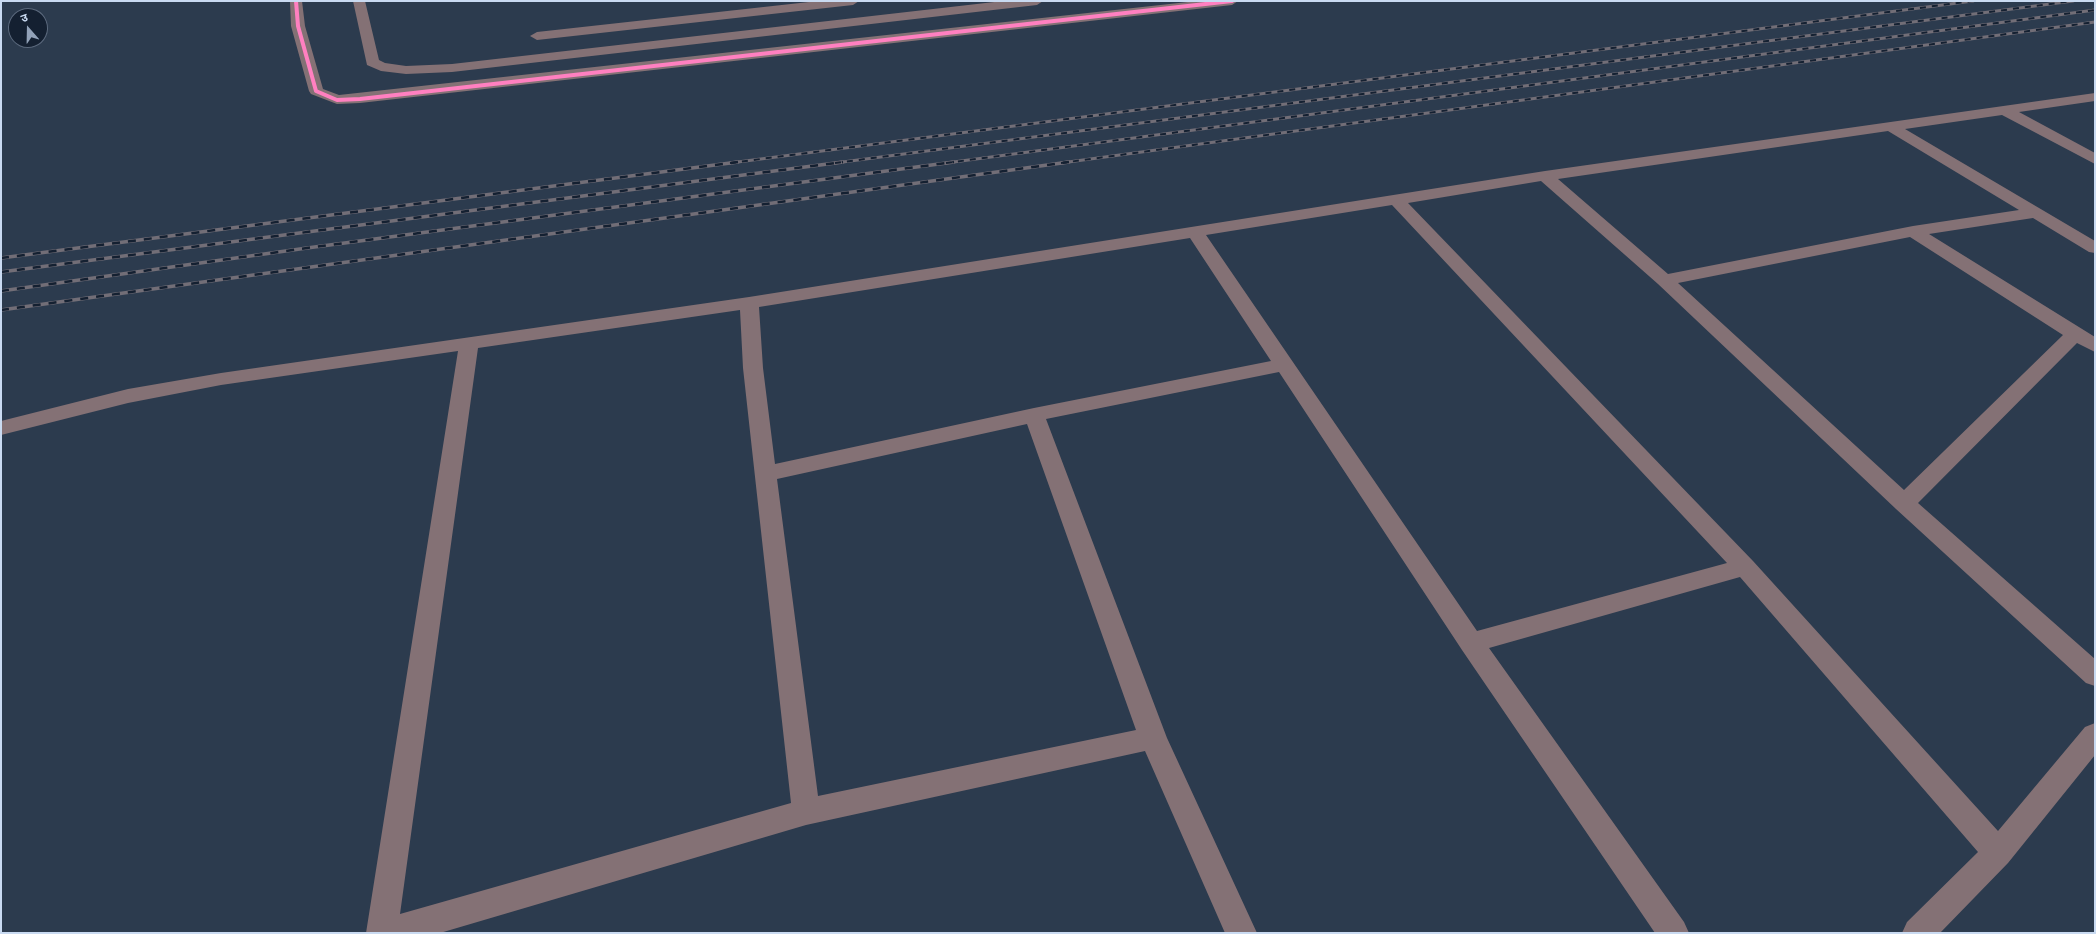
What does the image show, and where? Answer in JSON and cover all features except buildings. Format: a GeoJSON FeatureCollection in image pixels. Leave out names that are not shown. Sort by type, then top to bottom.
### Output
{"type":"FeatureCollection","features":[{"type":"Feature","properties":{"kind":"street"},"geometry":{"type":"LineString","coordinates":[[296,1],[298,26],[316,91],[337,100],[1232,1]]}},
{"type":"Feature","properties":{"kind":"street"},"geometry":{"type":"LineString","coordinates":[[359,1],[372,62],[382,67],[406,70],[452,68],[1037,1]]}},
{"type":"Feature","properties":{"kind":"street"},"geometry":{"type":"LineString","coordinates":[[537,36],[853,1]]}},
{"type":"Feature","properties":{"kind":"street"},"geometry":{"type":"LineString","coordinates":[[1,428],[128,396],[221,379],[469,342],[749,303],[1545,176],[1891,127],[2002,109],[2095,97]]}},
{"type":"Feature","properties":{"kind":"street"},"geometry":{"type":"LineString","coordinates":[[2002,109],[2095,159]]}},
{"type":"Feature","properties":{"kind":"street"},"geometry":{"type":"LineString","coordinates":[[1891,127],[2095,248]]}},
{"type":"Feature","properties":{"kind":"street"},"geometry":{"type":"LineString","coordinates":[[1545,176],[1664,280],[1904,503],[2095,675]]}},
{"type":"Feature","properties":{"kind":"street"},"geometry":{"type":"LineString","coordinates":[[1396,200],[1745,567],[1998,853]]}},
{"type":"Feature","properties":{"kind":"street"},"geometry":{"type":"LineString","coordinates":[[1664,280],[1913,231],[2035,213]]}},
{"type":"Feature","properties":{"kind":"street"},"geometry":{"type":"LineString","coordinates":[[1194,231],[1471,643],[1673,933]]}},
{"type":"Feature","properties":{"kind":"street"},"geometry":{"type":"LineString","coordinates":[[1913,231],[2095,346]]}},
{"type":"Feature","properties":{"kind":"street"},"geometry":{"type":"LineString","coordinates":[[749,303],[753,368],[806,812]]}},
{"type":"Feature","properties":{"kind":"street"},"geometry":{"type":"LineString","coordinates":[[1904,503],[2075,334]]}},
{"type":"Feature","properties":{"kind":"street"},"geometry":{"type":"LineString","coordinates":[[382,933],[469,342]]}},
{"type":"Feature","properties":{"kind":"street"},"geometry":{"type":"LineString","coordinates":[[765,474],[1034,415],[1284,365]]}},
{"type":"Feature","properties":{"kind":"street"},"geometry":{"type":"LineString","coordinates":[[1034,415],[1152,738],[1241,933]]}},
{"type":"Feature","properties":{"kind":"street"},"geometry":{"type":"LineString","coordinates":[[1471,643],[1745,567]]}},
{"type":"Feature","properties":{"kind":"street"},"geometry":{"type":"LineString","coordinates":[[1918,933],[1998,853],[2095,735]]}},
{"type":"Feature","properties":{"kind":"street"},"geometry":{"type":"LineString","coordinates":[[388,933],[806,812],[1152,738]]}},
{"type":"Feature","properties":{"kind":"railway"},"geometry":{"type":"LineString","coordinates":[[730,163],[1973,1]]}},
{"type":"Feature","properties":{"kind":"railway"},"geometry":{"type":"LineString","coordinates":[[835,163],[2073,1]]}},
{"type":"Feature","properties":{"kind":"railway"},"geometry":{"type":"LineString","coordinates":[[946,163],[2095,10]]}},
{"type":"Feature","properties":{"kind":"railway"},"geometry":{"type":"LineString","coordinates":[[1061,163],[2095,22]]}},
{"type":"Feature","properties":{"kind":"railway"},"geometry":{"type":"LineString","coordinates":[[1,258],[738,162]]}},
{"type":"Feature","properties":{"kind":"railway"},"geometry":{"type":"LineString","coordinates":[[1,272],[843,162]]}},
{"type":"Feature","properties":{"kind":"railway"},"geometry":{"type":"LineString","coordinates":[[1,291],[307,248],[954,162]]}},
{"type":"Feature","properties":{"kind":"railway"},"geometry":{"type":"LineString","coordinates":[[1,310],[1069,162]]}},
{"type":"Feature","properties":{"kind":"cycle path"},"geometry":{"type":"LineString","coordinates":[[296,1],[298,26],[316,91],[337,100],[360,99],[1232,1]]}}]}
